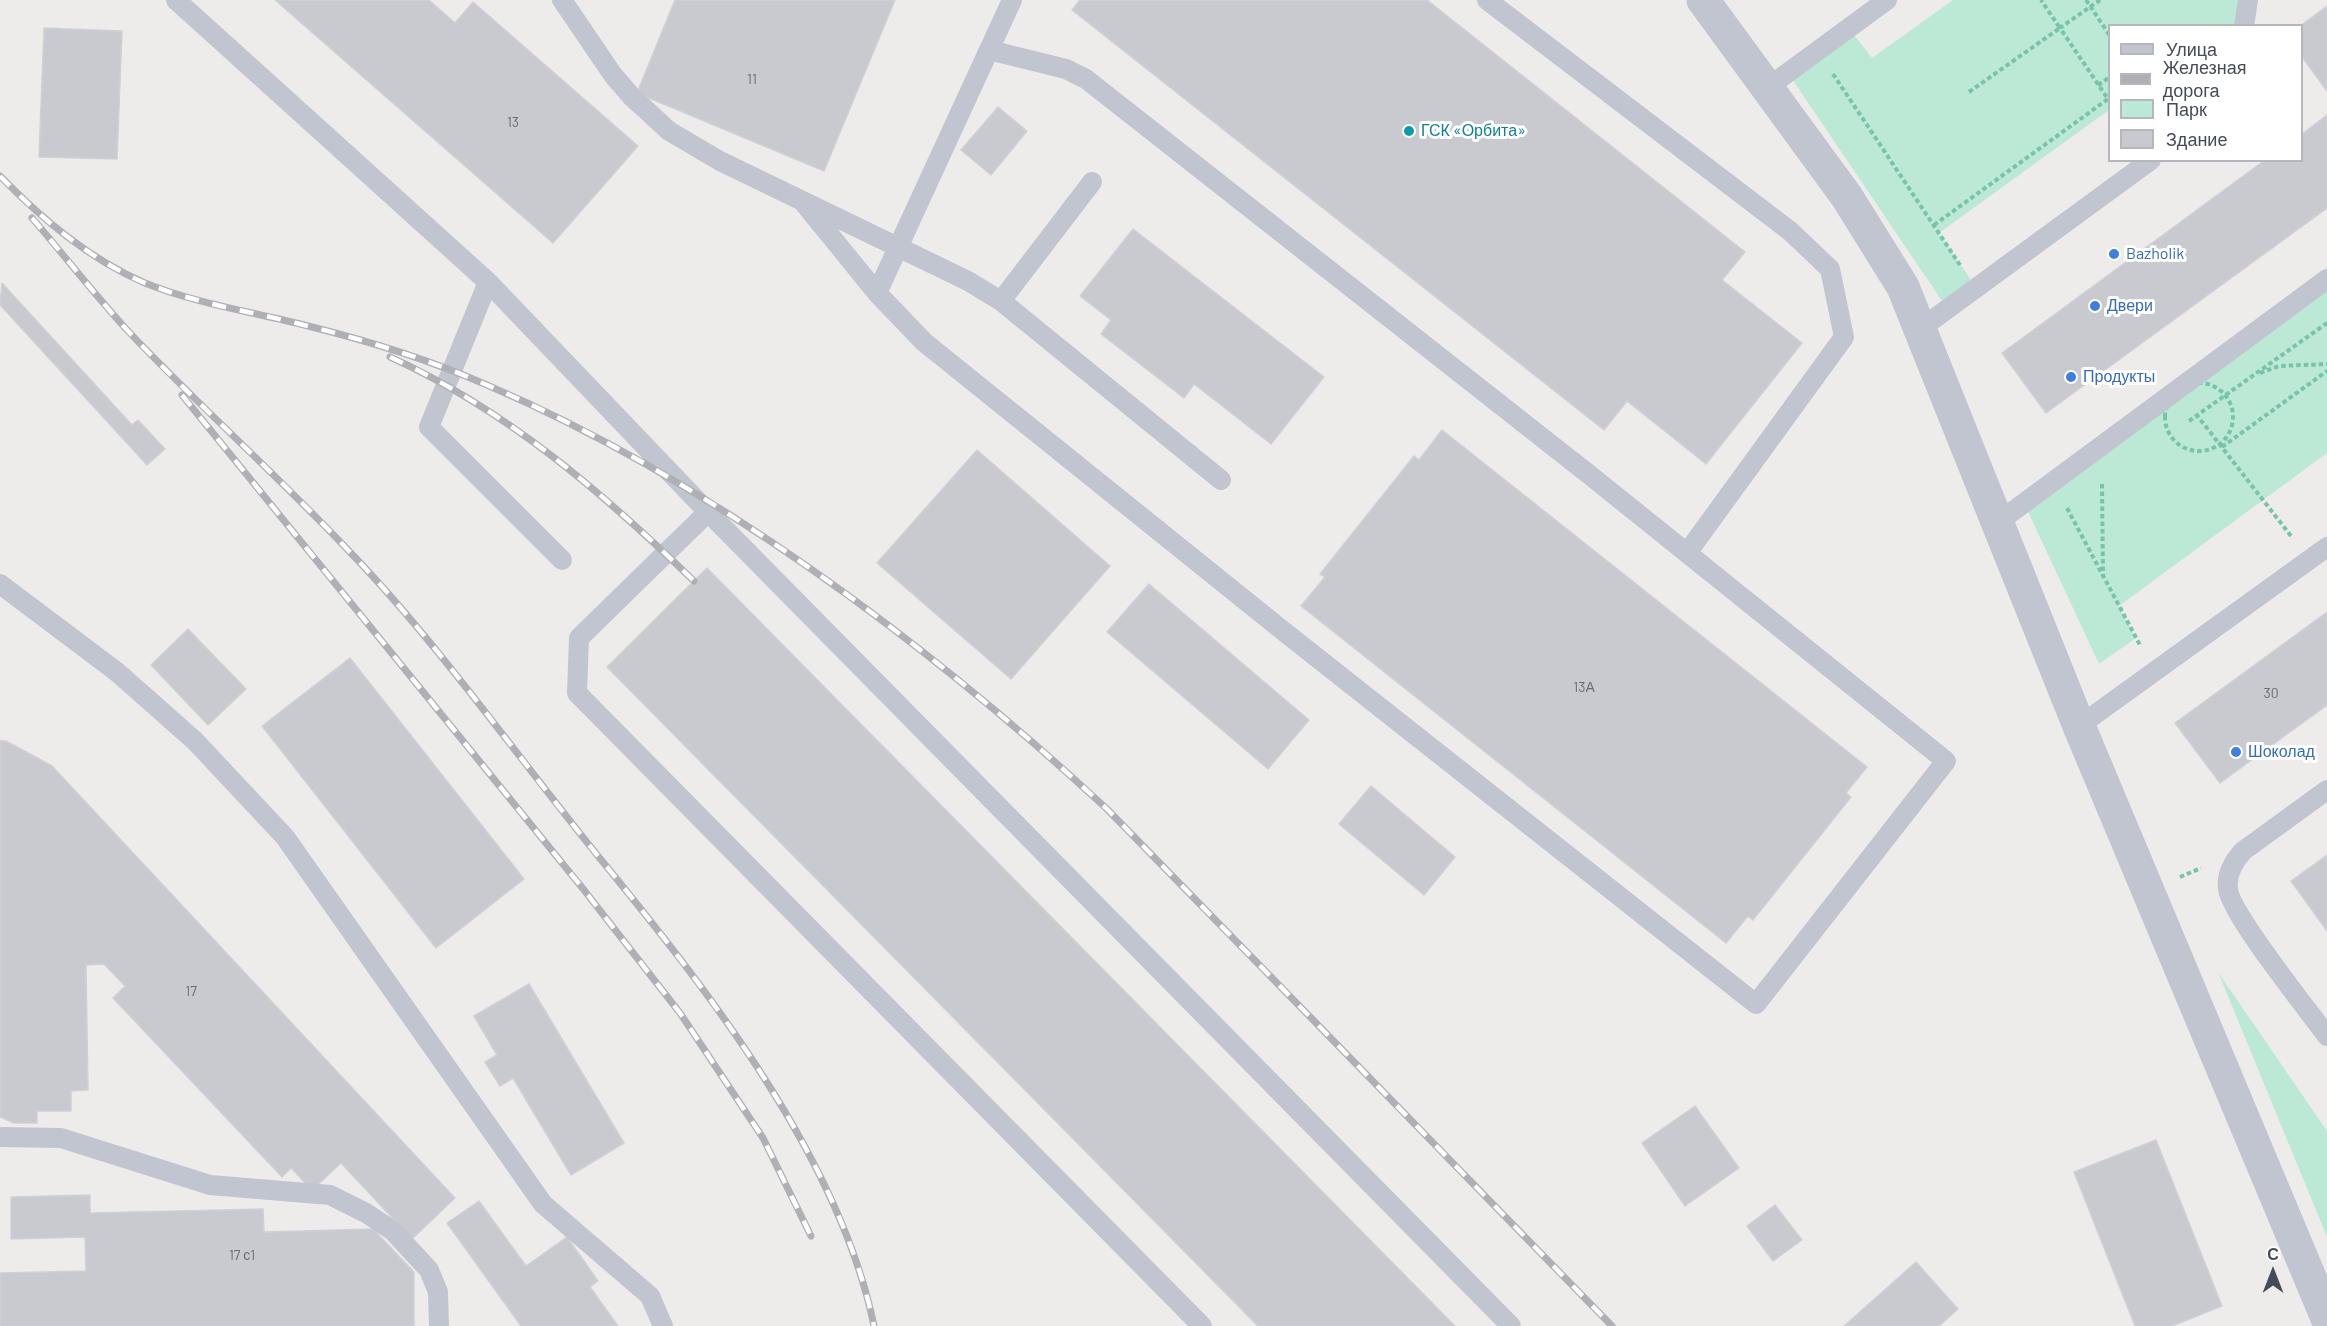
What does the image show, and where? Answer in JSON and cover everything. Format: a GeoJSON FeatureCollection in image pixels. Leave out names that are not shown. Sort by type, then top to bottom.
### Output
{"type":"FeatureCollection","features":[{"type":"Feature","properties":{"kind":"street"},"geometry":{"type":"LineString","coordinates":[[1703,0],[1847,197],[1903,287],[2079,726],[2327,1318]]}},
{"type":"Feature","properties":{"kind":"lane"},"geometry":{"type":"LineString","coordinates":[[176,0],[488,282],[708,512],[1511,1326]]}},
{"type":"Feature","properties":{"kind":"lane"},"geometry":{"type":"LineString","coordinates":[[562,0],[613,75],[669,132],[720,161],[968,281],[1001,301],[1221,480]]}},
{"type":"Feature","properties":{"kind":"lane"},"geometry":{"type":"LineString","coordinates":[[877,293],[1012,0]]}},
{"type":"Feature","properties":{"kind":"lane"},"geometry":{"type":"LineString","coordinates":[[1487,0],[1790,231],[1830,269],[1844,337],[1687,553]]}},
{"type":"Feature","properties":{"kind":"lane"},"geometry":{"type":"LineString","coordinates":[[1767,88],[1887,0]]}},
{"type":"Feature","properties":{"kind":"lane"},"geometry":{"type":"LineString","coordinates":[[2244,24],[2248,0]]}},
{"type":"Feature","properties":{"kind":"lane"},"geometry":{"type":"LineString","coordinates":[[803,202],[877,293],[924,342],[1756,1004],[1946,761],[1687,553],[1086,79],[1066,69],[989,50]]}},
{"type":"Feature","properties":{"kind":"lane"},"geometry":{"type":"LineString","coordinates":[[1920,329],[2148,162]]}},
{"type":"Feature","properties":{"kind":"lane"},"geometry":{"type":"LineString","coordinates":[[1001,301],[1092,182]]}},
{"type":"Feature","properties":{"kind":"lane"},"geometry":{"type":"LineString","coordinates":[[1997,523],[2180,392],[2327,279]]}},
{"type":"Feature","properties":{"kind":"lane"},"geometry":{"type":"LineString","coordinates":[[488,282],[429,427],[562,560]]}},
{"type":"Feature","properties":{"kind":"lane"},"geometry":{"type":"LineString","coordinates":[[708,512],[579,638],[577,693],[1202,1326]]}},
{"type":"Feature","properties":{"kind":"lane"},"geometry":{"type":"LineString","coordinates":[[2079,726],[2327,547]]}},
{"type":"Feature","properties":{"kind":"lane"},"geometry":{"type":"LineString","coordinates":[[0,584],[117,672],[195,741],[285,837],[543,1204],[650,1296],[663,1326]]}},
{"type":"Feature","properties":{"kind":"lane"},"geometry":{"type":"LineString","coordinates":[[2327,790],[2243,851],[2229,873],[2230,898],[2327,1036]]}},
{"type":"Feature","properties":{"kind":"lane"},"geometry":{"type":"LineString","coordinates":[[0,1137],[61,1138],[210,1185],[330,1196],[366,1213],[393,1231],[429,1270],[438,1292],[439,1326]]}},
{"type":"Feature","properties":{"kind":"path"},"geometry":{"type":"LineString","coordinates":[[1934,225],[2108,99],[2041,0]]}},
{"type":"Feature","properties":{"kind":"path"},"geometry":{"type":"LineString","coordinates":[[2086,0],[2108,34]]}},
{"type":"Feature","properties":{"kind":"path"},"geometry":{"type":"LineString","coordinates":[[1969,92],[2100,0]]}},
{"type":"Feature","properties":{"kind":"path"},"geometry":{"type":"LineString","coordinates":[[1817,50],[1976,288]]}},
{"type":"Feature","properties":{"kind":"path"},"geometry":{"type":"LineString","coordinates":[[2098,85],[2108,78]]}},
{"type":"Feature","properties":{"kind":"path"},"geometry":{"type":"LineString","coordinates":[[2256,375],[2279,366],[2327,364]]}},
{"type":"Feature","properties":{"kind":"path"},"geometry":{"type":"LineString","coordinates":[[2221,445],[2230,432],[2233,420],[2232,409],[2226,396],[2212,386],[2200,383],[2180,392],[2169,402],[2165,413],[2170,435],[2187,449],[2199,451],[2221,445],[2327,370]]}},
{"type":"Feature","properties":{"kind":"path"},"geometry":{"type":"LineString","coordinates":[[2191,407],[2309,560]]}},
{"type":"Feature","properties":{"kind":"path"},"geometry":{"type":"LineString","coordinates":[[2053,481],[2154,672]]}},
{"type":"Feature","properties":{"kind":"path"},"geometry":{"type":"LineString","coordinates":[[2102,484],[2103,575]]}},
{"type":"Feature","properties":{"kind":"path"},"geometry":{"type":"LineString","coordinates":[[2149,890],[2243,851]]}},
{"type":"Feature","properties":{"kind":"green space"},"geometry":{"type":"Polygon","coordinates":[[[1953,0],[2240,0],[2235,24],[2108,24],[2108,111],[1939,233],[1971,280],[1942,301],[1788,73],[1849,28],[1872,58],[1953,0]]]}},
{"type":"Feature","properties":{"kind":"green space"},"geometry":{"type":"Polygon","coordinates":[[[2327,279],[2327,453],[2119,606],[2136,638],[2099,664],[2024,503],[2327,279]]]}},
{"type":"Feature","properties":{"kind":"green space"},"geometry":{"type":"Polygon","coordinates":[[[2218,972],[2327,1131],[2327,1237],[2218,972]]]}},
{"type":"Feature","properties":{"kind":"building"},"geometry":{"type":"Polygon","coordinates":[[[275,0],[429,0],[455,23],[473,2],[638,146],[553,243],[275,0]]]}},
{"type":"Feature","properties":{"kind":"building"},"geometry":{"type":"Polygon","coordinates":[[[675,0],[895,0],[824,171],[637,93],[675,0]]]}},
{"type":"Feature","properties":{"kind":"building","name":"ГСК «Орбита»"},"geometry":{"type":"Polygon","coordinates":[[[1080,0],[1427,0],[1745,252],[1722,280],[1802,343],[1706,464],[1627,401],[1604,430],[1072,10],[1080,0]]]}},
{"type":"Feature","properties":{"kind":"building"},"geometry":{"type":"Polygon","coordinates":[[[2327,6],[2327,91],[2303,58],[2303,24],[2327,6]]]}},
{"type":"Feature","properties":{"kind":"building"},"geometry":{"type":"Polygon","coordinates":[[[44,28],[122,31],[117,159],[39,157],[44,28]]]}},
{"type":"Feature","properties":{"kind":"building"},"geometry":{"type":"Polygon","coordinates":[[[998,107],[1027,131],[991,175],[961,150],[998,107]]]}},
{"type":"Feature","properties":{"kind":"building"},"geometry":{"type":"Polygon","coordinates":[[[2327,115],[2327,208],[2046,413],[2002,353],[2262,162],[2303,162],[2303,133],[2327,115]]]}},
{"type":"Feature","properties":{"kind":"building"},"geometry":{"type":"Polygon","coordinates":[[[1133,229],[1324,377],[1271,444],[1194,384],[1184,398],[1101,334],[1111,320],[1080,296],[1133,229]]]}},
{"type":"Feature","properties":{"kind":"building"},"geometry":{"type":"Polygon","coordinates":[[[2,283],[132,425],[138,420],[165,449],[147,465],[0,305],[2,283]]]}},
{"type":"Feature","properties":{"kind":"building"},"geometry":{"type":"Polygon","coordinates":[[[1442,430],[1867,767],[1846,793],[1851,797],[1753,920],[1748,916],[1726,943],[1301,606],[1325,577],[1320,574],[1414,456],[1419,460],[1442,430]]]}},
{"type":"Feature","properties":{"kind":"building"},"geometry":{"type":"Polygon","coordinates":[[[977,450],[1110,566],[1011,679],[877,563],[977,450]]]}},
{"type":"Feature","properties":{"kind":"building"},"geometry":{"type":"Polygon","coordinates":[[[707,568],[1455,1326],[1258,1326],[607,667],[707,568]]]}},
{"type":"Feature","properties":{"kind":"building"},"geometry":{"type":"Polygon","coordinates":[[[1149,584],[1309,720],[1268,769],[1107,632],[1149,584]]]}},
{"type":"Feature","properties":{"kind":"building"},"geometry":{"type":"Polygon","coordinates":[[[2327,612],[2327,705],[2220,783],[2175,723],[2327,612]]]}},
{"type":"Feature","properties":{"kind":"building"},"geometry":{"type":"Polygon","coordinates":[[[188,629],[246,689],[208,725],[151,665],[188,629]]]}},
{"type":"Feature","properties":{"kind":"building"},"geometry":{"type":"Polygon","coordinates":[[[350,658],[524,879],[436,948],[262,726],[350,658]]]}},
{"type":"Feature","properties":{"kind":"building"},"geometry":{"type":"Polygon","coordinates":[[[0,741],[6,741],[52,766],[455,1198],[412,1239],[341,1163],[312,1190],[291,1168],[282,1177],[113,998],[125,986],[104,964],[86,965],[88,1090],[71,1091],[71,1111],[37,1111],[37,1123],[14,1123],[0,1117],[0,741]]]}},
{"type":"Feature","properties":{"kind":"building"},"geometry":{"type":"Polygon","coordinates":[[[1371,786],[1455,857],[1424,895],[1339,824],[1371,786]]]}},
{"type":"Feature","properties":{"kind":"building"},"geometry":{"type":"Polygon","coordinates":[[[2327,855],[2327,931],[2291,881],[2327,855]]]}},
{"type":"Feature","properties":{"kind":"building"},"geometry":{"type":"Polygon","coordinates":[[[529,984],[624,1143],[571,1175],[513,1078],[500,1086],[485,1062],[497,1055],[474,1016],[529,984]]]}},
{"type":"Feature","properties":{"kind":"building"},"geometry":{"type":"Polygon","coordinates":[[[1695,1106],[1739,1168],[1685,1206],[1642,1143],[1695,1106]]]}},
{"type":"Feature","properties":{"kind":"building"},"geometry":{"type":"Polygon","coordinates":[[[2156,1140],[2222,1306],[2172,1326],[2135,1326],[2074,1172],[2156,1140]]]}},
{"type":"Feature","properties":{"kind":"building"},"geometry":{"type":"Polygon","coordinates":[[[90,1195],[90,1213],[263,1209],[264,1232],[373,1229],[414,1272],[414,1326],[0,1326],[0,1273],[86,1271],[85,1237],[11,1239],[11,1197],[90,1195]]]}},
{"type":"Feature","properties":{"kind":"building"},"geometry":{"type":"Polygon","coordinates":[[[479,1201],[526,1266],[567,1237],[598,1281],[590,1287],[618,1326],[521,1326],[447,1223],[479,1201]]]}},
{"type":"Feature","properties":{"kind":"building"},"geometry":{"type":"Polygon","coordinates":[[[1775,1205],[1802,1240],[1773,1261],[1747,1226],[1775,1205]]]}},
{"type":"Feature","properties":{"kind":"building"},"geometry":{"type":"Polygon","coordinates":[[[1916,1262],[1958,1309],[1939,1326],[1844,1326],[1916,1262]]]}},
{"type":"Feature","properties":{"kind":"railway"},"geometry":{"type":"LineString","coordinates":[[0,176],[67,237],[124,273],[185,297],[308,326],[376,345],[444,367],[487,385],[571,424],[653,468],[734,518],[813,571],[891,627],[965,686],[1106,808],[1612,1326]]}},
{"type":"Feature","properties":{"kind":"railway"},"geometry":{"type":"LineString","coordinates":[[32,218],[128,331],[321,522],[414,623],[682,961],[724,1018],[800,1137],[831,1199],[857,1262],[874,1326]]}},
{"type":"Feature","properties":{"kind":"railway"},"geometry":{"type":"LineString","coordinates":[[390,357],[433,378],[514,428],[589,485],[694,581]]}},
{"type":"Feature","properties":{"kind":"railway"},"geometry":{"type":"LineString","coordinates":[[182,395],[584,890],[680,1013],[763,1138],[811,1236]]}},
{"type":"Feature","properties":{"kind":"place","name":"ГСК «Орбита»"},"geometry":{"type":"Point","coordinates":[1409,131]}},
{"type":"Feature","properties":{"kind":"place","name":"Bazholik"},"geometry":{"type":"Point","coordinates":[2114,254]}},
{"type":"Feature","properties":{"kind":"place","name":"Двери"},"geometry":{"type":"Point","coordinates":[2095,306]}},
{"type":"Feature","properties":{"kind":"place","name":"Продукты"},"geometry":{"type":"Point","coordinates":[2071,377]}},
{"type":"Feature","properties":{"kind":"place","name":"Шоколад"},"geometry":{"type":"Point","coordinates":[2236,752]}}]}
